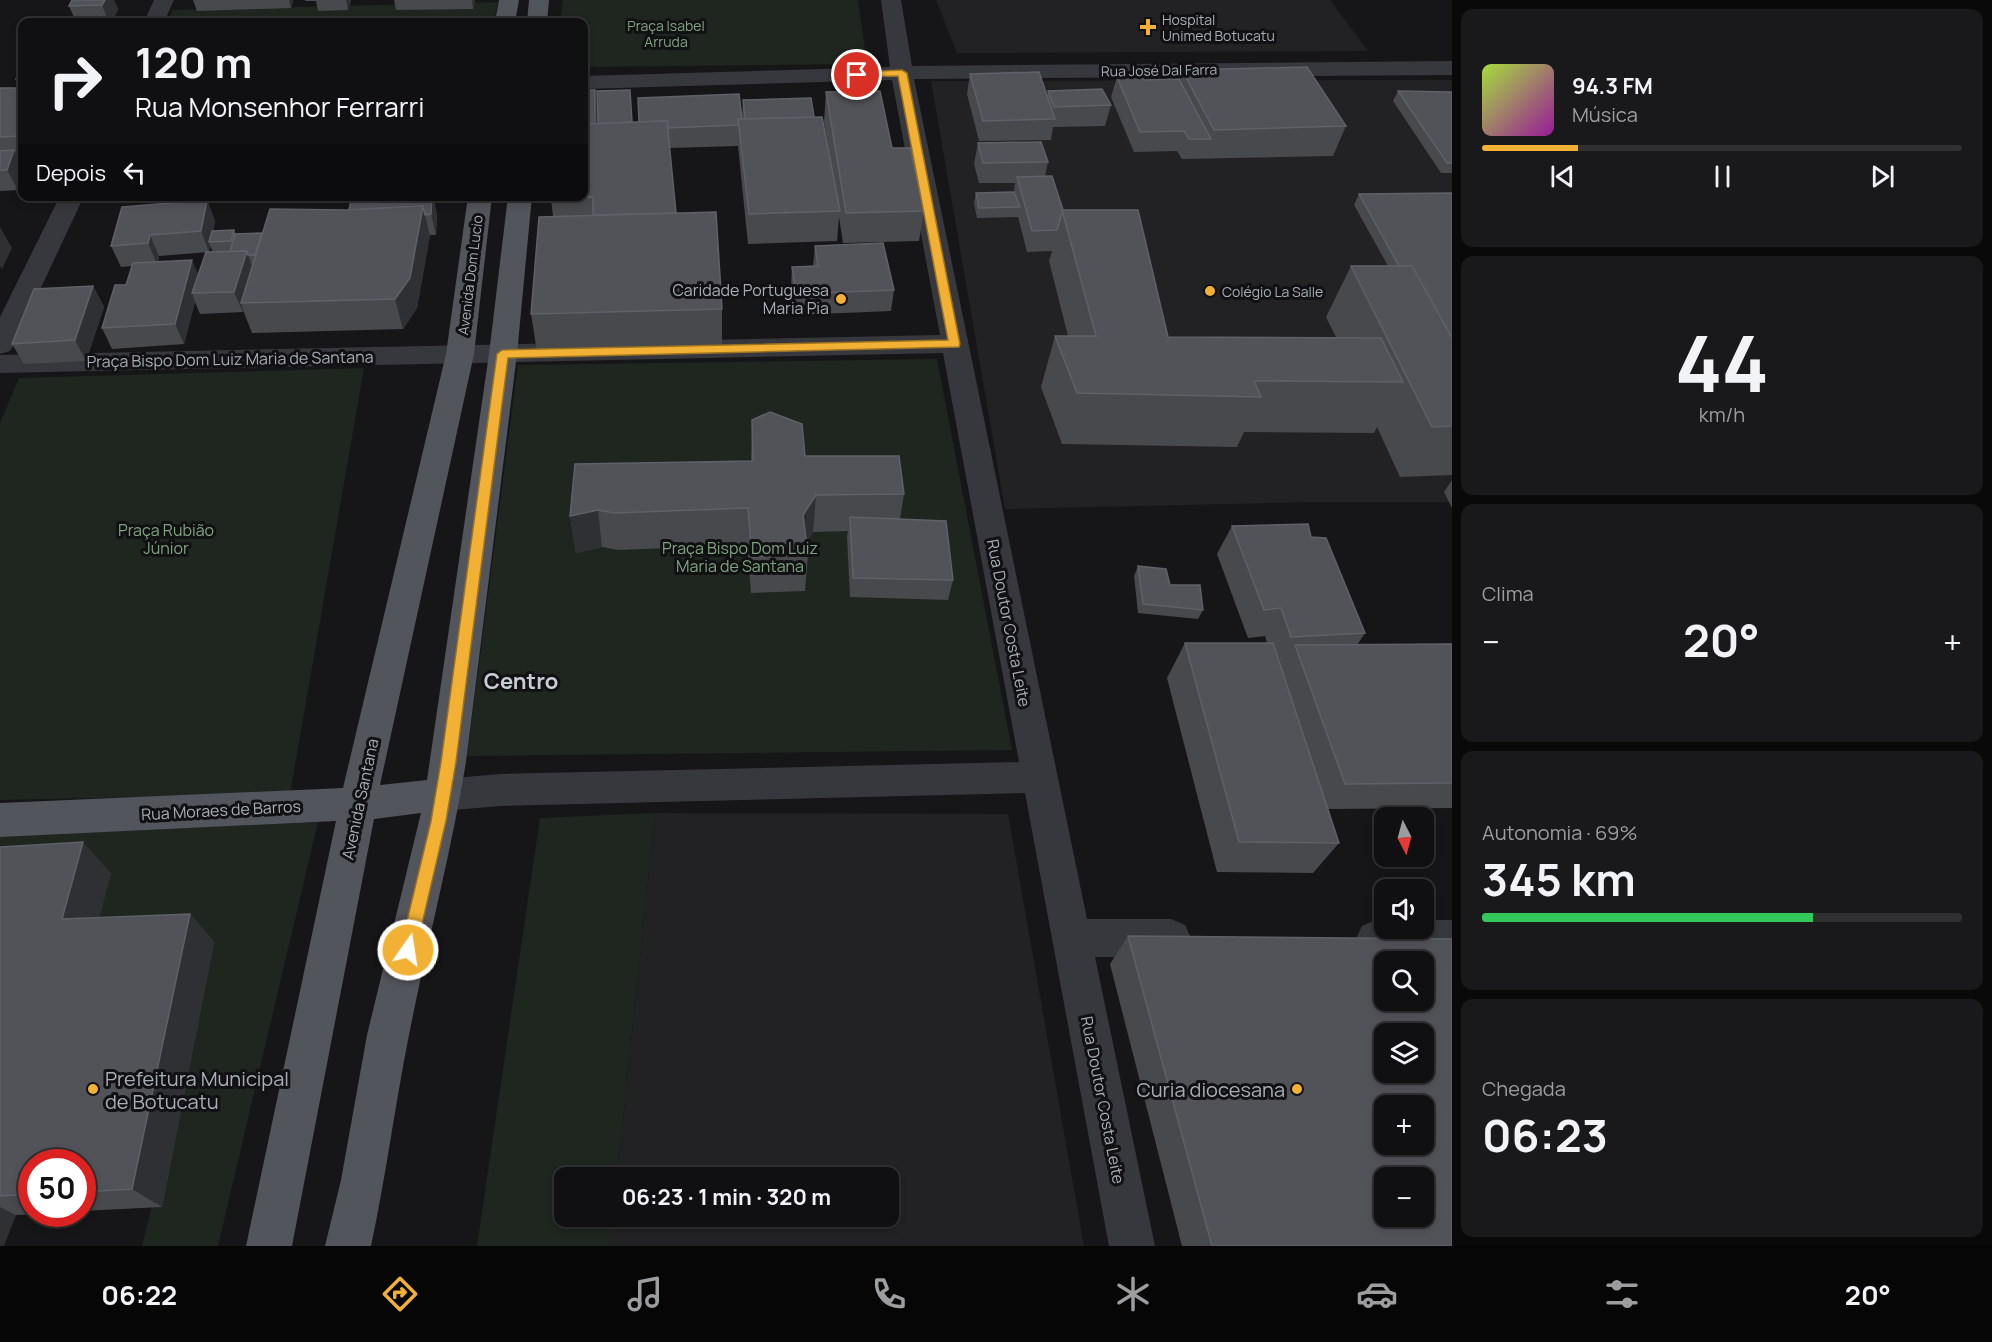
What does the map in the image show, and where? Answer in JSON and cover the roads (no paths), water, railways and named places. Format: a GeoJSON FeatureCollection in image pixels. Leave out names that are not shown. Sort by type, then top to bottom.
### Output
{"type":"FeatureCollection","features":[{"type":"Feature","properties":{"kind":"main road"},"geometry":{"type":"LineString","coordinates":[[507,18],[509,0]]}},
{"type":"Feature","properties":{"kind":"main road"},"geometry":{"type":"LineString","coordinates":[[537,18],[539,0]]}},
{"type":"Feature","properties":{"kind":"main road","name":"Avenida Dom Lucio"},"geometry":{"type":"LineString","coordinates":[[460,354],[479,201]]}},
{"type":"Feature","properties":{"kind":"main road"},"geometry":{"type":"LineString","coordinates":[[348,1246],[363,1180],[388,1035],[438,821],[502,354],[519,201]]}},
{"type":"Feature","properties":{"kind":"main road","name":"Avenida Santana"},"geometry":{"type":"LineString","coordinates":[[269,1246],[358,804],[460,354]]}},
{"type":"Feature","properties":{"kind":"main road","name":"Rua Moraes de Barros"},"geometry":{"type":"LineString","coordinates":[[0,820],[358,804],[442,795]]}},
{"type":"Feature","properties":{"kind":"street"},"geometry":{"type":"LineString","coordinates":[[156,18],[164,0]]}},
{"type":"Feature","properties":{"kind":"street","name":"Rua Doutor Costa Leite"},"geometry":{"type":"LineString","coordinates":[[891,0],[902,73],[1132,1246]]}},
{"type":"Feature","properties":{"kind":"street","name":"Rua José Dal Farra"},"geometry":{"type":"LineString","coordinates":[[902,73],[1452,68]]}},
{"type":"Feature","properties":{"kind":"street"},"geometry":{"type":"LineString","coordinates":[[588,83],[902,73]]}},
{"type":"Feature","properties":{"kind":"street"},"geometry":{"type":"LineString","coordinates":[[0,345],[70,201]]}},
{"type":"Feature","properties":{"kind":"street","name":"Praça Bispo Dom Luiz Maria de Santana"},"geometry":{"type":"LineString","coordinates":[[0,364],[955,344]]}},
{"type":"Feature","properties":{"kind":"street"},"geometry":{"type":"LineString","coordinates":[[442,795],[500,790],[1039,777]]}},
{"type":"Feature","properties":{"kind":"street"},"geometry":{"type":"LineString","coordinates":[[1071,938],[1211,938]]}},
{"type":"Feature","properties":{"kind":"street"},"geometry":{"type":"LineString","coordinates":[[1339,939],[1452,939]]}},
{"type":"Feature","properties":{"kind":"place","name":"Hospital Unimed Botucatu"},"geometry":{"type":"Point","coordinates":[1148,27]}},
{"type":"Feature","properties":{"kind":"place","name":"Colégio La Salle"},"geometry":{"type":"Point","coordinates":[1210,291]}},
{"type":"Feature","properties":{"kind":"place","name":"Caridade Portuguesa Maria Pia"},"geometry":{"type":"Point","coordinates":[841,299]}},
{"type":"Feature","properties":{"kind":"place","name":"Prefeitura Municipal de Botucatu"},"geometry":{"type":"Point","coordinates":[93,1089]}},
{"type":"Feature","properties":{"kind":"place","name":"Curia diocesana"},"geometry":{"type":"Point","coordinates":[1297,1089]}},
{"type":"Feature","properties":{"kind":"district","name":"Centro"},"geometry":{"type":"Point","coordinates":[521,681]}},
{"type":"Feature","properties":{"kind":"park label","name":"Praça Isabel Arruda"},"geometry":{"type":"Point","coordinates":[666,34]}},
{"type":"Feature","properties":{"kind":"park label","name":"Praça Rubião Júnior"},"geometry":{"type":"Point","coordinates":[166,539]}}]}
